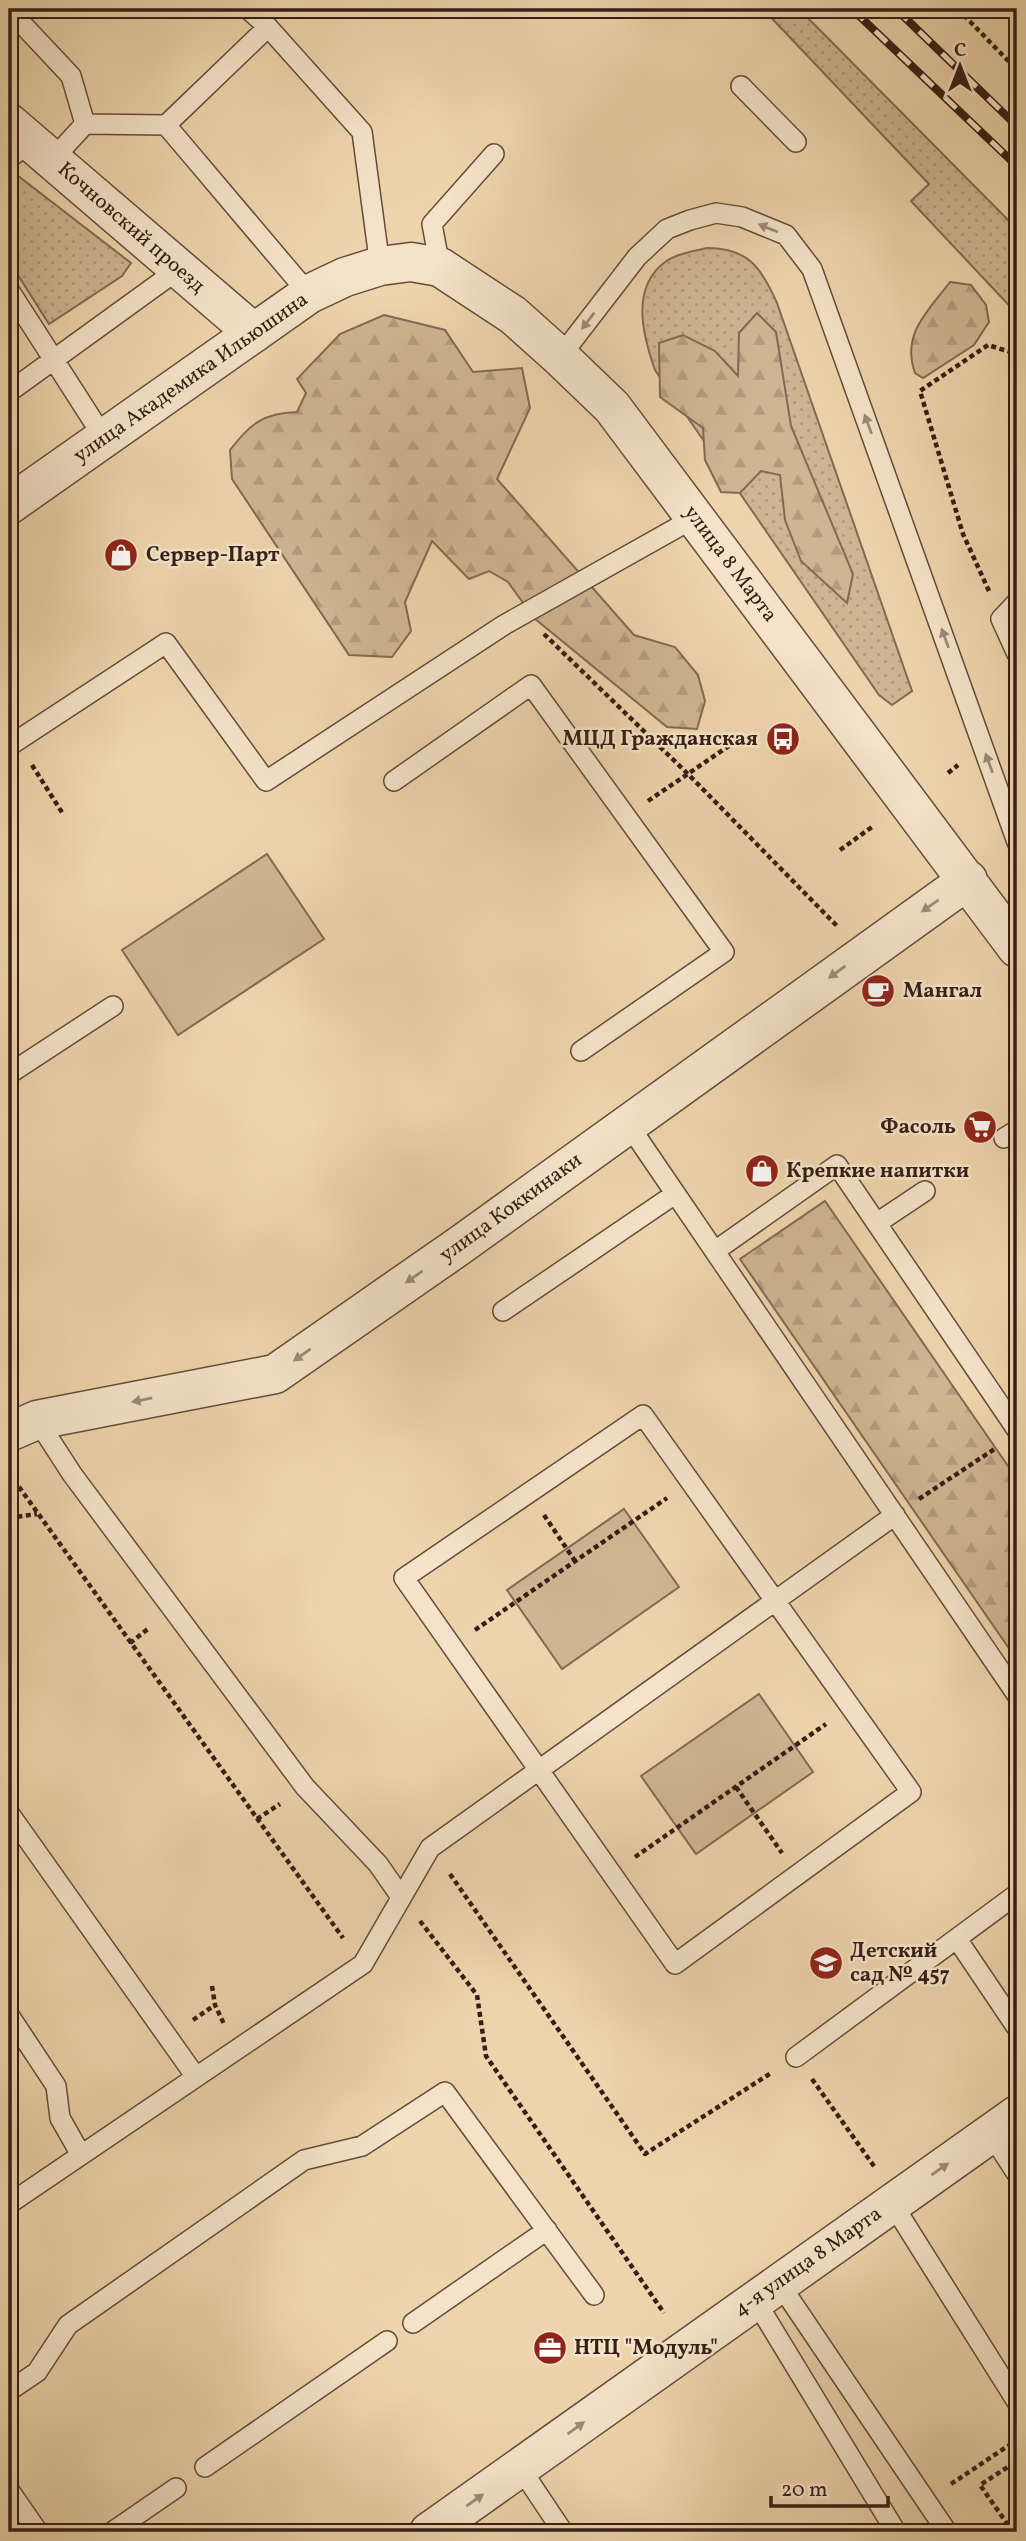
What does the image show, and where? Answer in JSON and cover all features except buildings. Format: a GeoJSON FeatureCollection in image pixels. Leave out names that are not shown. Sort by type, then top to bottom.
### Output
{"type":"FeatureCollection","features":[{"type":"Feature","properties":{"kind":"street","name":"Кочновский проезд"},"geometry":{"type":"LineString","coordinates":[[20,141],[254,333]]}},
{"type":"Feature","properties":{"kind":"street","name":"улица 8 Марта"},"geometry":{"type":"LineString","coordinates":[[380,266],[411,262],[440,267],[477,288],[513,315],[612,407],[1017,948]]}},
{"type":"Feature","properties":{"kind":"street","name":"улица Академика Ильюшина"},"geometry":{"type":"LineString","coordinates":[[9,505],[310,294],[345,277],[380,266]]}},
{"type":"Feature","properties":{"kind":"street","name":"улица Коккинаки"},"geometry":{"type":"LineString","coordinates":[[23,1426],[275,1374],[968,880]]}},
{"type":"Feature","properties":{"kind":"street","name":"4-я улица 8 Марта"},"geometry":{"type":"LineString","coordinates":[[429,2532],[521,2469],[767,2291],[884,2186],[1004,2124]]}},
{"type":"Feature","properties":{"kind":"lane"},"geometry":{"type":"LineString","coordinates":[[248,9],[268,27],[362,132],[380,266]]}},
{"type":"Feature","properties":{"kind":"lane"},"geometry":{"type":"LineString","coordinates":[[9,10],[71,76],[85,124]]}},
{"type":"Feature","properties":{"kind":"lane"},"geometry":{"type":"LineString","coordinates":[[20,141],[85,124],[166,125],[268,27]]}},
{"type":"Feature","properties":{"kind":"lane"},"geometry":{"type":"LineString","coordinates":[[741,86],[796,142]]}},
{"type":"Feature","properties":{"kind":"lane"},"geometry":{"type":"LineString","coordinates":[[166,125],[310,294]]}},
{"type":"Feature","properties":{"kind":"lane"},"geometry":{"type":"LineString","coordinates":[[440,267],[432,224],[494,154]]}},
{"type":"Feature","properties":{"kind":"lane"},"geometry":{"type":"LineString","coordinates":[[560,357],[637,257],[667,229],[716,213],[742,217],[786,235],[812,269],[1017,842]]}},
{"type":"Feature","properties":{"kind":"lane"},"geometry":{"type":"LineString","coordinates":[[9,392],[179,269]]}},
{"type":"Feature","properties":{"kind":"lane"},"geometry":{"type":"LineString","coordinates":[[9,290],[104,438]]}},
{"type":"Feature","properties":{"kind":"lane"},"geometry":{"type":"LineString","coordinates":[[13,743],[166,643],[266,781],[524,614],[696,517]]}},
{"type":"Feature","properties":{"kind":"lane"},"geometry":{"type":"LineString","coordinates":[[1017,602],[1001,619],[1017,654]]}},
{"type":"Feature","properties":{"kind":"lane"},"geometry":{"type":"LineString","coordinates":[[394,781],[531,685],[724,952],[580,1051]]}},
{"type":"Feature","properties":{"kind":"lane"},"geometry":{"type":"LineString","coordinates":[[9,1074],[113,1006]]}},
{"type":"Feature","properties":{"kind":"lane"},"geometry":{"type":"LineString","coordinates":[[628,1124],[1017,1695]]}},
{"type":"Feature","properties":{"kind":"lane"},"geometry":{"type":"LineString","coordinates":[[715,1251],[837,1165],[1012,1435]]}},
{"type":"Feature","properties":{"kind":"lane"},"geometry":{"type":"LineString","coordinates":[[877,1223],[925,1191]]}},
{"type":"Feature","properties":{"kind":"lane"},"geometry":{"type":"LineString","coordinates":[[503,1311],[675,1194]]}},
{"type":"Feature","properties":{"kind":"lane"},"geometry":{"type":"LineString","coordinates":[[643,1415],[911,1792],[675,1964],[404,1578],[529,1492],[643,1415]]}},
{"type":"Feature","properties":{"kind":"lane"},"geometry":{"type":"LineString","coordinates":[[23,1426],[72,1474],[305,1787],[378,1864],[401,1897]]}},
{"type":"Feature","properties":{"kind":"lane"},"geometry":{"type":"LineString","coordinates":[[9,2204],[363,1964],[430,1849],[895,1515]]}},
{"type":"Feature","properties":{"kind":"lane"},"geometry":{"type":"LineString","coordinates":[[9,1813],[196,2077]]}},
{"type":"Feature","properties":{"kind":"lane"},"geometry":{"type":"LineString","coordinates":[[796,2057],[1017,1894]]}},
{"type":"Feature","properties":{"kind":"lane"},"geometry":{"type":"LineString","coordinates":[[957,1939],[1017,2028]]}},
{"type":"Feature","properties":{"kind":"lane"},"geometry":{"type":"LineString","coordinates":[[9,2015],[56,2086],[60,2118],[81,2155]]}},
{"type":"Feature","properties":{"kind":"lane"},"geometry":{"type":"LineString","coordinates":[[9,2391],[37,2372],[68,2325],[304,2160],[362,2146],[445,2092],[594,2295]]}},
{"type":"Feature","properties":{"kind":"lane"},"geometry":{"type":"LineString","coordinates":[[1004,2124],[1017,2174]]}},
{"type":"Feature","properties":{"kind":"lane"},"geometry":{"type":"LineString","coordinates":[[884,2186],[1017,2402]]}},
{"type":"Feature","properties":{"kind":"lane"},"geometry":{"type":"LineString","coordinates":[[413,2323],[547,2230]]}},
{"type":"Feature","properties":{"kind":"lane"},"geometry":{"type":"LineString","coordinates":[[767,2291],[947,2532]]}},
{"type":"Feature","properties":{"kind":"lane"},"geometry":{"type":"LineString","coordinates":[[767,2291],[896,2532]]}},
{"type":"Feature","properties":{"kind":"lane"},"geometry":{"type":"LineString","coordinates":[[205,2467],[387,2341]]}},
{"type":"Feature","properties":{"kind":"lane"},"geometry":{"type":"LineString","coordinates":[[521,2469],[562,2532]]}},
{"type":"Feature","properties":{"kind":"lane"},"geometry":{"type":"LineString","coordinates":[[112,2532],[176,2488]]}},
{"type":"Feature","properties":{"kind":"lane"},"geometry":{"type":"LineString","coordinates":[[9,2490],[38,2532]]}},
{"type":"Feature","properties":{"kind":"path"},"geometry":{"type":"LineString","coordinates":[[958,9],[1017,70]]}},
{"type":"Feature","properties":{"kind":"path"},"geometry":{"type":"LineString","coordinates":[[1001,619],[963,534],[920,391],[988,345],[1017,355]]}},
{"type":"Feature","properties":{"kind":"path"},"geometry":{"type":"LineString","coordinates":[[524,614],[690,775],[838,927]]}},
{"type":"Feature","properties":{"kind":"path"},"geometry":{"type":"LineString","coordinates":[[663,792],[745,735]]}},
{"type":"Feature","properties":{"kind":"path"},"geometry":{"type":"LineString","coordinates":[[13,743],[63,814]]}},
{"type":"Feature","properties":{"kind":"path"},"geometry":{"type":"LineString","coordinates":[[840,850],[872,827]]}},
{"type":"Feature","properties":{"kind":"path"},"geometry":{"type":"LineString","coordinates":[[895,1515],[1012,1435]]}},
{"type":"Feature","properties":{"kind":"path"},"geometry":{"type":"LineString","coordinates":[[9,1473],[363,1964]]}},
{"type":"Feature","properties":{"kind":"path"},"geometry":{"type":"LineString","coordinates":[[452,1646],[690,1482]]}},
{"type":"Feature","properties":{"kind":"path"},"geometry":{"type":"LineString","coordinates":[[529,1492],[575,1561]]}},
{"type":"Feature","properties":{"kind":"path"},"geometry":{"type":"LineString","coordinates":[[9,1518],[37,1514]]}},
{"type":"Feature","properties":{"kind":"path"},"geometry":{"type":"LineString","coordinates":[[612,1874],[850,1707]]}},
{"type":"Feature","properties":{"kind":"path"},"geometry":{"type":"LineString","coordinates":[[736,1787],[797,1875]]}},
{"type":"Feature","properties":{"kind":"path"},"geometry":{"type":"LineString","coordinates":[[430,1849],[645,2154],[796,2057],[884,2186]]}},
{"type":"Feature","properties":{"kind":"path"},"geometry":{"type":"LineString","coordinates":[[401,1897],[477,1995],[486,2056],[664,2313]]}},
{"type":"Feature","properties":{"kind":"path"},"geometry":{"type":"LineString","coordinates":[[212,1986],[222,2022],[241,2047]]}},
{"type":"Feature","properties":{"kind":"path"},"geometry":{"type":"LineString","coordinates":[[926,2501],[1017,2440]]}},
{"type":"Feature","properties":{"kind":"path"},"geometry":{"type":"LineString","coordinates":[[1013,2532],[980,2485],[1017,2461]]}},
{"type":"Feature","properties":{"kind":"green space"},"geometry":{"type":"Polygon","coordinates":[[[763,9],[799,9],[1017,229],[1017,314],[911,201],[929,184],[763,9]]]}},
{"type":"Feature","properties":{"kind":"green space"},"geometry":{"type":"Polygon","coordinates":[[[17,175],[131,263],[122,276],[49,324],[9,261],[9,182],[17,175]]]}},
{"type":"Feature","properties":{"kind":"green space"},"geometry":{"type":"Polygon","coordinates":[[[707,248],[733,252],[751,262],[765,279],[777,303],[912,691],[892,705],[879,695],[655,370],[642,313],[647,285],[654,273],[669,259],[707,248]]]}},
{"type":"Feature","properties":{"kind":"green space"},"geometry":{"type":"Polygon","coordinates":[[[950,282],[971,285],[986,305],[989,322],[974,345],[923,378],[915,373],[912,359],[914,335],[926,313],[950,282]]]}},
{"type":"Feature","properties":{"kind":"green space"},"geometry":{"type":"Polygon","coordinates":[[[757,313],[776,332],[791,426],[853,574],[847,603],[801,561],[785,520],[780,475],[761,471],[740,493],[721,492],[705,460],[703,428],[660,397],[659,343],[683,335],[715,351],[738,376],[739,333],[757,313]]]}},
{"type":"Feature","properties":{"kind":"green space"},"geometry":{"type":"Polygon","coordinates":[[[384,315],[445,330],[473,372],[522,368],[530,408],[497,479],[634,635],[675,647],[698,675],[705,701],[697,729],[667,727],[534,618],[508,582],[489,571],[469,579],[432,541],[405,602],[411,631],[392,657],[349,655],[232,479],[230,450],[244,433],[258,422],[275,415],[297,412],[306,393],[297,379],[340,334],[384,315]]]}},
{"type":"Feature","properties":{"kind":"green space"},"geometry":{"type":"Polygon","coordinates":[[[267,854],[324,939],[178,1035],[122,950],[267,854]]]}},
{"type":"Feature","properties":{"kind":"green space"},"geometry":{"type":"Polygon","coordinates":[[[825,1201],[1017,1479],[1017,1660],[740,1259],[825,1201]]]}},
{"type":"Feature","properties":{"kind":"green space"},"geometry":{"type":"Polygon","coordinates":[[[624,1509],[679,1587],[562,1669],[507,1590],[624,1509]]]}},
{"type":"Feature","properties":{"kind":"green space"},"geometry":{"type":"Polygon","coordinates":[[[759,1694],[813,1772],[696,1854],[641,1776],[759,1694]]]}},
{"type":"Feature","properties":{"kind":"railway"},"geometry":{"type":"LineString","coordinates":[[852,9],[1017,166]]}},
{"type":"Feature","properties":{"kind":"railway"},"geometry":{"type":"LineString","coordinates":[[896,9],[1017,126]]}},
{"type":"Feature","properties":{"kind":"place","name":"Сервер-Парт"},"geometry":{"type":"Point","coordinates":[121,555]}},
{"type":"Feature","properties":{"kind":"place","name":"МЦД Гражданская"},"geometry":{"type":"Point","coordinates":[783,739]}},
{"type":"Feature","properties":{"kind":"place","name":"Мангал"},"geometry":{"type":"Point","coordinates":[878,991]}},
{"type":"Feature","properties":{"kind":"place","name":"Фасоль"},"geometry":{"type":"Point","coordinates":[980,1127]}},
{"type":"Feature","properties":{"kind":"place","name":"Крепкие напитки"},"geometry":{"type":"Point","coordinates":[762,1171]}},
{"type":"Feature","properties":{"kind":"place","name":"Детский сад № 457"},"geometry":{"type":"Point","coordinates":[826,1963]}},
{"type":"Feature","properties":{"kind":"place","name":"НТЦ \"Модуль\""},"geometry":{"type":"Point","coordinates":[550,2348]}}]}
